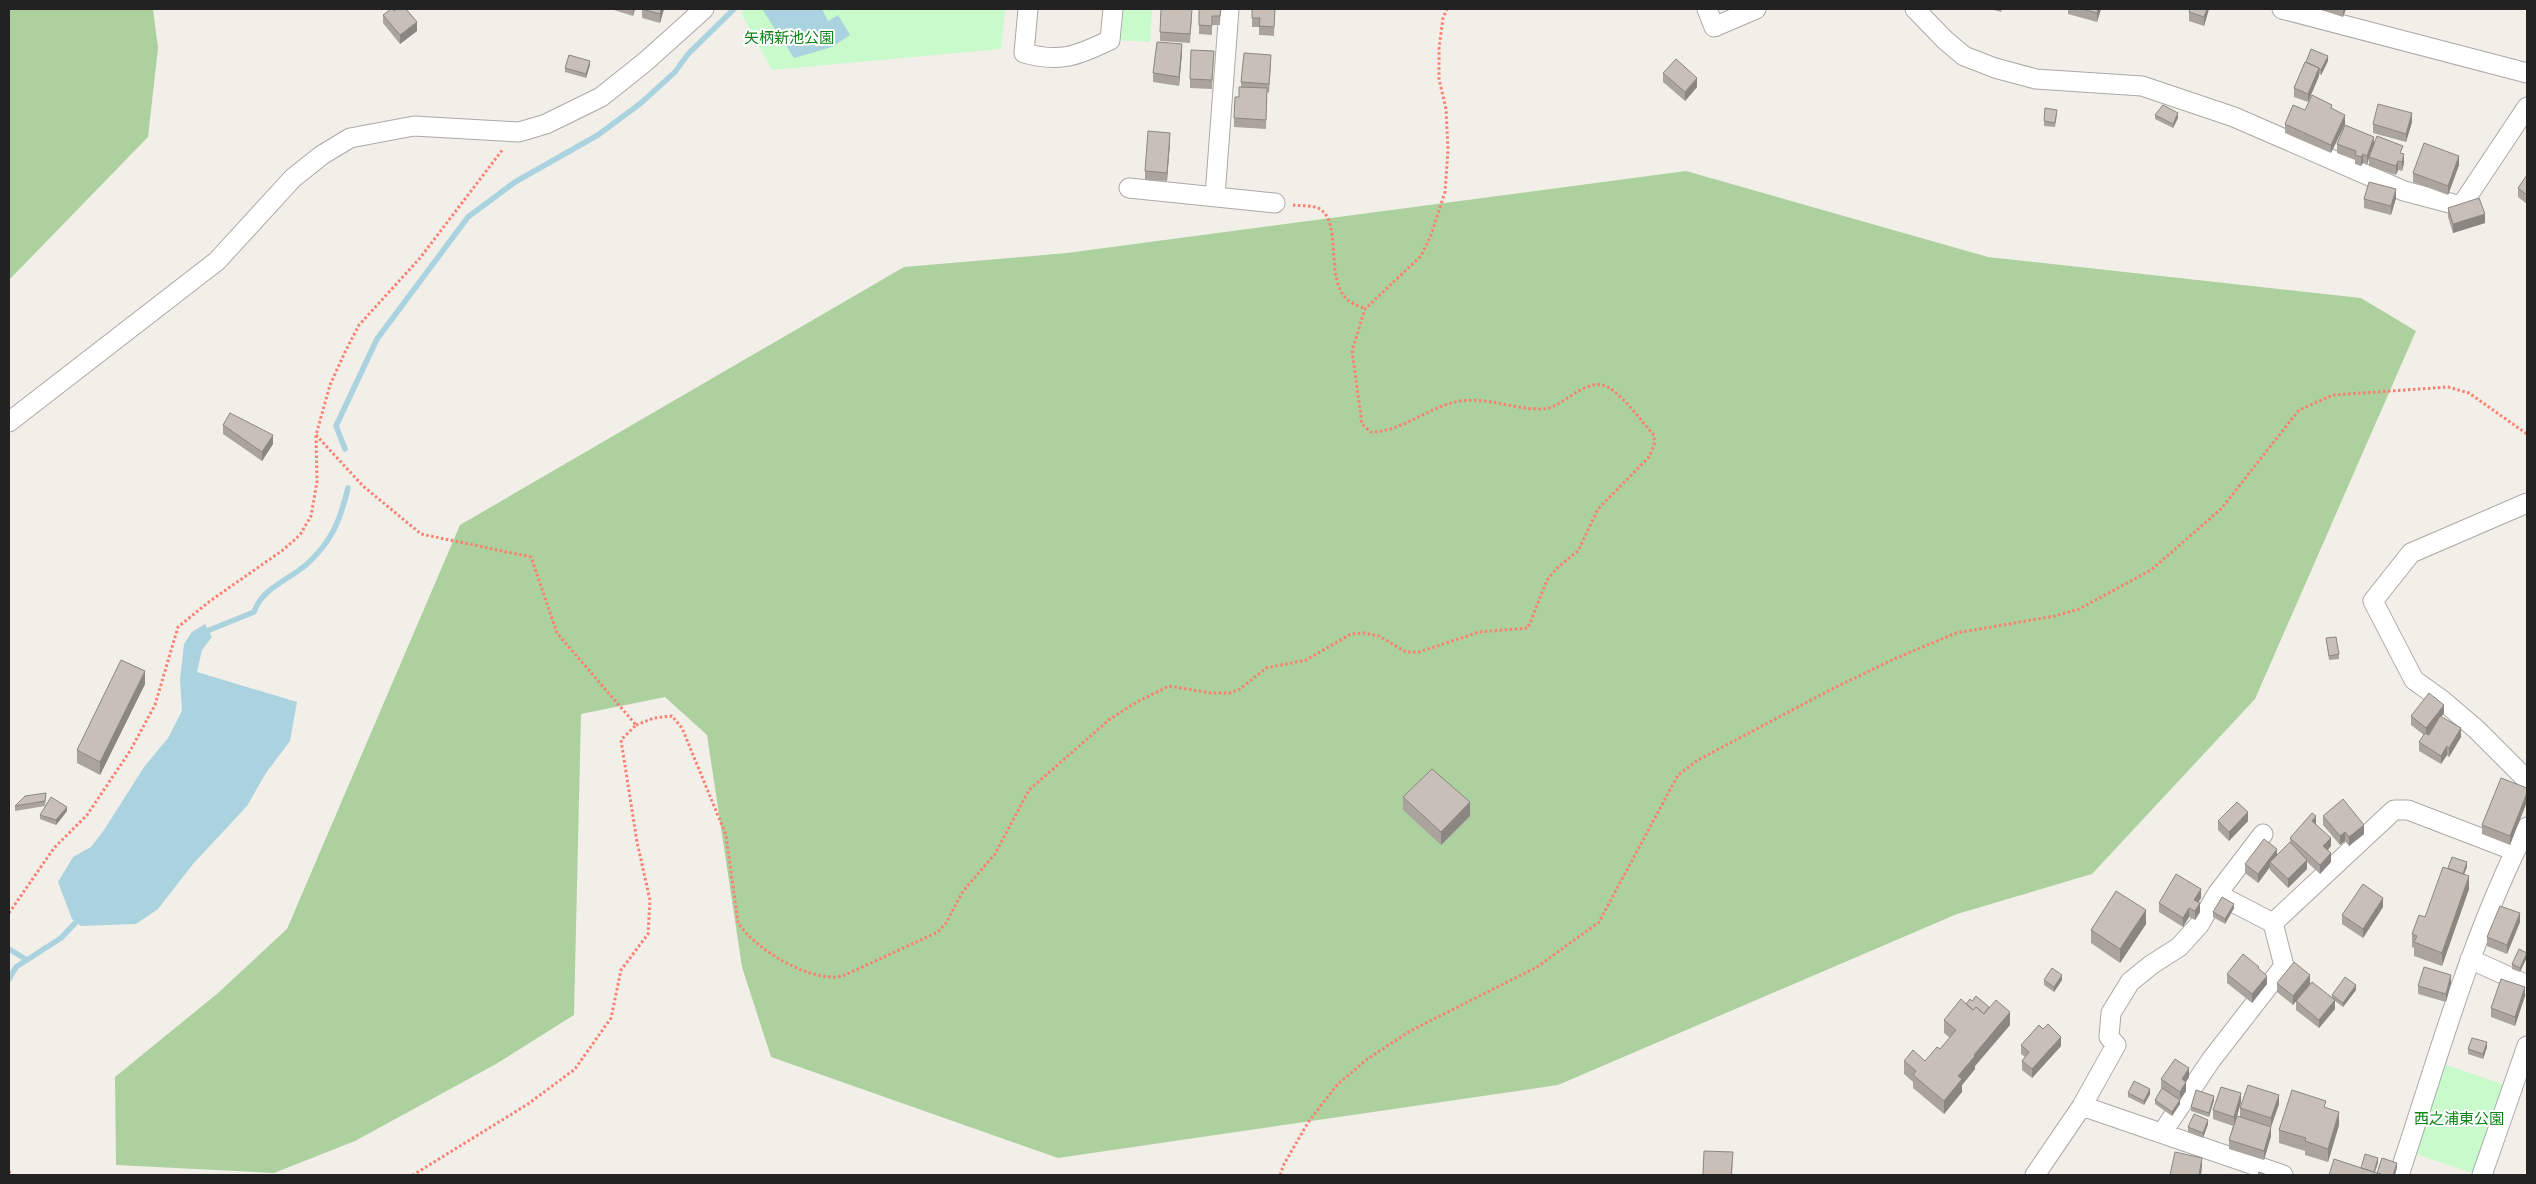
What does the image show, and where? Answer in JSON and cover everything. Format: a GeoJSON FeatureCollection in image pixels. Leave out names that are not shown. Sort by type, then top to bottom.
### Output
{"type":"FeatureCollection","features":[{"type":"Feature","properties":{"kind":"street"},"geometry":{"type":"LineString","coordinates":[[9,422],[217,261],[292,178],[322,155],[350,138],[414,126],[519,132],[546,124],[601,97],[645,62],[704,9]]}},
{"type":"Feature","properties":{"kind":"street"},"geometry":{"type":"LineString","coordinates":[[1028,9],[1024,53],[1046,59],[1080,55],[1110,40],[1113,9]]}},
{"type":"Feature","properties":{"kind":"street"},"geometry":{"type":"LineString","coordinates":[[1215,196],[1229,9]]}},
{"type":"Feature","properties":{"kind":"street"},"geometry":{"type":"LineString","coordinates":[[1707,9],[1714,28],[1756,9]]}},
{"type":"Feature","properties":{"kind":"street"},"geometry":{"type":"LineString","coordinates":[[1915,9],[1945,40],[1964,56],[1995,68],[2036,79],[2142,86],[2234,117],[2404,191],[2461,206],[2527,107]]}},
{"type":"Feature","properties":{"kind":"street"},"geometry":{"type":"LineString","coordinates":[[2282,9],[2527,73]]}},
{"type":"Feature","properties":{"kind":"street"},"geometry":{"type":"LineString","coordinates":[[1130,188],[1275,203]]}},
{"type":"Feature","properties":{"kind":"street"},"geometry":{"type":"LineString","coordinates":[[2527,503],[2412,553],[2373,601],[2414,680],[2462,718],[2527,780]]}},
{"type":"Feature","properties":{"kind":"street"},"geometry":{"type":"LineString","coordinates":[[2273,924],[2394,810],[2408,810],[2515,851]]}},
{"type":"Feature","properties":{"kind":"street"},"geometry":{"type":"LineString","coordinates":[[2399,1175],[2470,960],[2515,851],[2527,827]]}},
{"type":"Feature","properties":{"kind":"street"},"geometry":{"type":"LineString","coordinates":[[2035,1175],[2082,1106],[2116,1045],[2109,1037],[2111,1013],[2130,982],[2151,965],[2179,947],[2199,925],[2217,894],[2263,834]]}},
{"type":"Feature","properties":{"kind":"street"},"geometry":{"type":"LineString","coordinates":[[2162,1133],[2211,1060],[2284,966],[2273,924],[2217,894]]}},
{"type":"Feature","properties":{"kind":"street"},"geometry":{"type":"LineString","coordinates":[[2470,960],[2527,985]]}},
{"type":"Feature","properties":{"kind":"street"},"geometry":{"type":"LineString","coordinates":[[2482,1175],[2527,1046]]}},
{"type":"Feature","properties":{"kind":"street"},"geometry":{"type":"LineString","coordinates":[[2082,1106],[2283,1175]]}},
{"type":"Feature","properties":{"kind":"path"},"geometry":{"type":"LineString","coordinates":[[413,1175],[528,1104],[575,1069],[610,1018],[621,970],[648,934],[650,900],[637,842],[621,740],[636,726],[654,718],[672,716],[682,728],[726,835],[738,923],[746,934],[774,956],[800,969],[830,978],[845,975],[938,932],[946,923],[963,891],[995,854],[1029,790],[1110,718],[1135,703],[1169,686],[1211,693],[1230,693],[1240,689],[1266,668],[1306,660],[1350,634],[1364,633],[1378,636],[1406,652],[1419,652],[1479,632],[1528,628],[1547,580],[1557,568],[1578,551],[1598,509],[1649,457],[1655,442],[1653,434],[1612,389],[1601,384],[1586,388],[1545,409],[1486,400],[1460,401],[1439,406],[1383,432],[1371,432],[1362,424],[1359,415],[1352,351],[1365,309],[1421,256],[1445,192],[1448,150],[1446,109],[1439,79],[1439,49],[1447,9]]}},
{"type":"Feature","properties":{"kind":"path"},"geometry":{"type":"LineString","coordinates":[[9,913],[54,848],[87,815],[130,751],[155,705],[178,627],[210,600],[283,550],[300,535],[311,516],[317,482],[316,435],[330,385],[360,325],[420,258],[496,158],[519,132]]}},
{"type":"Feature","properties":{"kind":"path"},"geometry":{"type":"LineString","coordinates":[[1275,203],[1318,208],[1326,214],[1330,228],[1336,279],[1341,291],[1348,300],[1365,309]]}},
{"type":"Feature","properties":{"kind":"path"},"geometry":{"type":"LineString","coordinates":[[1280,1175],[1284,1164],[1309,1121],[1337,1085],[1366,1060],[1410,1031],[1537,967],[1599,922],[1678,776],[1698,760],[1830,690],[1894,659],[1956,633],[2055,616],[2079,609],[2152,570],[2221,509],[2299,410],[2316,400],[2333,394],[2448,387],[2469,393],[2527,434]]}},
{"type":"Feature","properties":{"kind":"path"},"geometry":{"type":"LineString","coordinates":[[316,435],[363,486],[421,534],[531,558],[557,633],[636,726]]}},
{"type":"Feature","properties":{"kind":"path"},"geometry":{"type":"LineString","coordinates":[[9,1171],[12,1175]]}},
{"type":"Feature","properties":{"kind":"green space"},"geometry":{"type":"Polygon","coordinates":[[[9,9],[153,9],[158,48],[148,137],[9,280],[9,9]]]}},
{"type":"Feature","properties":{"kind":"green space","name":"矢柄新池公園"},"geometry":{"type":"Polygon","coordinates":[[[745,9],[1005,9],[1001,49],[772,70],[741,13],[745,9]]]}},
{"type":"Feature","properties":{"kind":"green space"},"geometry":{"type":"Polygon","coordinates":[[[1121,9],[1152,9],[1150,42],[1119,40],[1121,9]]]}},
{"type":"Feature","properties":{"kind":"green space"},"geometry":{"type":"Polygon","coordinates":[[[1686,171],[1988,257],[2361,298],[2416,331],[2255,699],[2092,874],[1957,914],[1558,1085],[1058,1158],[771,1057],[742,967],[707,735],[665,697],[581,714],[574,1015],[496,1064],[355,1141],[274,1173],[116,1165],[115,1077],[218,993],[287,929],[460,525],[904,267],[1067,253],[1686,171]]]}},
{"type":"Feature","properties":{"kind":"green space","name":"西之浦東公園"},"geometry":{"type":"Polygon","coordinates":[[[2443,1064],[2505,1085],[2476,1174],[2413,1153],[2443,1064]]]}},
{"type":"Feature","properties":{"kind":"water"},"geometry":{"type":"Polygon","coordinates":[[[762,9],[822,9],[828,21],[838,15],[850,35],[832,47],[794,58],[762,9]]]}},
{"type":"Feature","properties":{"kind":"water"},"geometry":{"type":"Polygon","coordinates":[[[205,624],[212,637],[202,650],[197,672],[297,702],[290,741],[266,773],[247,806],[193,864],[158,909],[136,924],[81,926],[72,919],[58,882],[73,857],[91,847],[104,830],[144,767],[168,738],[182,711],[180,680],[184,644],[192,632],[205,624]]]}},
{"type":"Feature","properties":{"kind":"building"},"geometry":{"type":"Polygon","coordinates":[[[391,9],[394,11],[406,9],[417,22],[400,35],[383,15],[391,9]]]}},
{"type":"Feature","properties":{"kind":"building"},"geometry":{"type":"Polygon","coordinates":[[[642,9],[661,9],[660,14],[642,9]]]}},
{"type":"Feature","properties":{"kind":"building"},"geometry":{"type":"Polygon","coordinates":[[[1161,9],[1192,9],[1190,34],[1160,32],[1161,9]]]}},
{"type":"Feature","properties":{"kind":"building"},"geometry":{"type":"Polygon","coordinates":[[[1199,9],[1221,9],[1220,16],[1212,16],[1212,26],[1199,25],[1199,9]]]}},
{"type":"Feature","properties":{"kind":"building"},"geometry":{"type":"Polygon","coordinates":[[[1252,9],[1275,9],[1274,27],[1259,26],[1260,18],[1252,18],[1252,9]]]}},
{"type":"Feature","properties":{"kind":"building"},"geometry":{"type":"Polygon","coordinates":[[[2082,9],[2098,9],[2097,13],[2082,9]]]}},
{"type":"Feature","properties":{"kind":"building"},"geometry":{"type":"Polygon","coordinates":[[[2190,9],[2207,9],[2204,17],[2189,12],[2190,9]]]}},
{"type":"Feature","properties":{"kind":"building"},"geometry":{"type":"Polygon","coordinates":[[[1157,42],[1182,44],[1179,77],[1153,73],[1157,42]]]}},
{"type":"Feature","properties":{"kind":"building"},"geometry":{"type":"Polygon","coordinates":[[[2311,49],[2328,56],[2321,70],[2306,62],[2311,49]]]}},
{"type":"Feature","properties":{"kind":"building"},"geometry":{"type":"Polygon","coordinates":[[[1191,50],[1214,51],[1212,80],[1190,79],[1191,50]]]}},
{"type":"Feature","properties":{"kind":"building"},"geometry":{"type":"Polygon","coordinates":[[[1244,53],[1271,55],[1269,84],[1241,82],[1244,53]]]}},
{"type":"Feature","properties":{"kind":"building"},"geometry":{"type":"Polygon","coordinates":[[[569,55],[590,61],[586,74],[565,68],[569,55]]]}},
{"type":"Feature","properties":{"kind":"building"},"geometry":{"type":"Polygon","coordinates":[[[1676,59],[1697,78],[1685,92],[1663,73],[1676,59]]]}},
{"type":"Feature","properties":{"kind":"building"},"geometry":{"type":"Polygon","coordinates":[[[2305,62],[2319,68],[2308,94],[2294,88],[2305,62]]]}},
{"type":"Feature","properties":{"kind":"building"},"geometry":{"type":"Polygon","coordinates":[[[1239,87],[1267,88],[1266,120],[1234,118],[1235,97],[1239,97],[1239,87]]]}},
{"type":"Feature","properties":{"kind":"building"},"geometry":{"type":"Polygon","coordinates":[[[2312,95],[2332,105],[2331,108],[2345,115],[2331,145],[2285,124],[2293,105],[2305,110],[2312,95]]]}},
{"type":"Feature","properties":{"kind":"building"},"geometry":{"type":"Polygon","coordinates":[[[2378,104],[2412,113],[2406,134],[2373,124],[2378,104]]]}},
{"type":"Feature","properties":{"kind":"building"},"geometry":{"type":"Polygon","coordinates":[[[2163,105],[2178,113],[2173,124],[2155,115],[2163,105]]]}},
{"type":"Feature","properties":{"kind":"building"},"geometry":{"type":"Polygon","coordinates":[[[2045,108],[2057,110],[2055,123],[2044,121],[2045,108]]]}},
{"type":"Feature","properties":{"kind":"building"},"geometry":{"type":"Polygon","coordinates":[[[2345,125],[2374,137],[2367,156],[2363,154],[2361,157],[2355,155],[2356,151],[2337,144],[2345,125]]]}},
{"type":"Feature","properties":{"kind":"building"},"geometry":{"type":"Polygon","coordinates":[[[1148,131],[1170,133],[1167,173],[1145,171],[1148,131]]]}},
{"type":"Feature","properties":{"kind":"building"},"geometry":{"type":"Polygon","coordinates":[[[2377,136],[2403,146],[2400,153],[2404,154],[2402,162],[2398,161],[2396,166],[2369,157],[2377,136]]]}},
{"type":"Feature","properties":{"kind":"building"},"geometry":{"type":"Polygon","coordinates":[[[2424,143],[2459,156],[2448,186],[2413,173],[2424,143]]]}},
{"type":"Feature","properties":{"kind":"building"},"geometry":{"type":"Polygon","coordinates":[[[2527,175],[2527,195],[2518,188],[2527,175]]]}},
{"type":"Feature","properties":{"kind":"building"},"geometry":{"type":"Polygon","coordinates":[[[2369,182],[2396,189],[2391,206],[2364,199],[2369,182]]]}},
{"type":"Feature","properties":{"kind":"building"},"geometry":{"type":"Polygon","coordinates":[[[2479,198],[2485,214],[2453,224],[2448,208],[2479,198]]]}},
{"type":"Feature","properties":{"kind":"building"},"geometry":{"type":"Polygon","coordinates":[[[230,413],[273,435],[262,452],[223,425],[230,413]]]}},
{"type":"Feature","properties":{"kind":"building"},"geometry":{"type":"Polygon","coordinates":[[[2336,637],[2339,654],[2329,656],[2326,638],[2336,637]]]}},
{"type":"Feature","properties":{"kind":"building"},"geometry":{"type":"Polygon","coordinates":[[[121,660],[145,671],[100,762],[77,750],[121,660]]]}},
{"type":"Feature","properties":{"kind":"building"},"geometry":{"type":"Polygon","coordinates":[[[2429,693],[2444,705],[2426,728],[2411,716],[2429,693]]]}},
{"type":"Feature","properties":{"kind":"building"},"geometry":{"type":"Polygon","coordinates":[[[2440,716],[2461,728],[2449,748],[2447,746],[2441,756],[2419,742],[2425,733],[2429,735],[2440,716]]]}},
{"type":"Feature","properties":{"kind":"building"},"geometry":{"type":"Polygon","coordinates":[[[1432,769],[1470,802],[1441,832],[1403,797],[1432,769]]]}},
{"type":"Feature","properties":{"kind":"building"},"geometry":{"type":"Polygon","coordinates":[[[2501,778],[2527,788],[2527,793],[2510,836],[2482,825],[2501,778]]]}},
{"type":"Feature","properties":{"kind":"building"},"geometry":{"type":"Polygon","coordinates":[[[46,793],[45,801],[15,806],[25,796],[46,793]]]}},
{"type":"Feature","properties":{"kind":"building"},"geometry":{"type":"Polygon","coordinates":[[[51,797],[67,807],[56,820],[40,815],[51,797]]]}},
{"type":"Feature","properties":{"kind":"building"},"geometry":{"type":"Polygon","coordinates":[[[2343,799],[2364,825],[2349,837],[2345,832],[2340,836],[2323,816],[2343,799]]]}},
{"type":"Feature","properties":{"kind":"building"},"geometry":{"type":"Polygon","coordinates":[[[2237,802],[2248,812],[2229,832],[2218,821],[2237,802]]]}},
{"type":"Feature","properties":{"kind":"building"},"geometry":{"type":"Polygon","coordinates":[[[2312,813],[2316,816],[2312,821],[2331,838],[2323,846],[2331,853],[2320,865],[2290,838],[2312,813]]]}},
{"type":"Feature","properties":{"kind":"building"},"geometry":{"type":"Polygon","coordinates":[[[2264,839],[2277,849],[2258,874],[2245,864],[2264,839]]]}},
{"type":"Feature","properties":{"kind":"building"},"geometry":{"type":"Polygon","coordinates":[[[2290,842],[2307,860],[2288,879],[2270,862],[2290,842]]]}},
{"type":"Feature","properties":{"kind":"building"},"geometry":{"type":"Polygon","coordinates":[[[2452,857],[2467,862],[2463,874],[2448,868],[2452,857]]]}},
{"type":"Feature","properties":{"kind":"building"},"geometry":{"type":"Polygon","coordinates":[[[2443,867],[2469,876],[2442,953],[2414,942],[2417,936],[2412,934],[2419,915],[2425,917],[2443,867]]]}},
{"type":"Feature","properties":{"kind":"building"},"geometry":{"type":"Polygon","coordinates":[[[2176,874],[2201,889],[2194,900],[2200,903],[2195,911],[2189,908],[2183,918],[2159,903],[2176,874]]]}},
{"type":"Feature","properties":{"kind":"building"},"geometry":{"type":"Polygon","coordinates":[[[2363,884],[2383,898],[2363,929],[2342,915],[2363,884]]]}},
{"type":"Feature","properties":{"kind":"building"},"geometry":{"type":"Polygon","coordinates":[[[2116,891],[2146,910],[2120,949],[2091,930],[2116,891]]]}},
{"type":"Feature","properties":{"kind":"building"},"geometry":{"type":"Polygon","coordinates":[[[2222,897],[2234,904],[2225,919],[2213,912],[2222,897]]]}},
{"type":"Feature","properties":{"kind":"building"},"geometry":{"type":"Polygon","coordinates":[[[2500,906],[2520,913],[2507,945],[2487,937],[2500,906]]]}},
{"type":"Feature","properties":{"kind":"building"},"geometry":{"type":"Polygon","coordinates":[[[2519,949],[2527,953],[2520,968],[2512,964],[2519,949]]]}},
{"type":"Feature","properties":{"kind":"building"},"geometry":{"type":"Polygon","coordinates":[[[2243,954],[2267,976],[2252,994],[2227,974],[2243,954]]]}},
{"type":"Feature","properties":{"kind":"building"},"geometry":{"type":"Polygon","coordinates":[[[2294,962],[2310,975],[2293,996],[2277,983],[2294,962]]]}},
{"type":"Feature","properties":{"kind":"building"},"geometry":{"type":"Polygon","coordinates":[[[2424,967],[2451,975],[2446,994],[2418,986],[2424,967]]]}},
{"type":"Feature","properties":{"kind":"building"},"geometry":{"type":"Polygon","coordinates":[[[2052,968],[2062,975],[2054,987],[2044,980],[2052,968]]]}},
{"type":"Feature","properties":{"kind":"building"},"geometry":{"type":"Polygon","coordinates":[[[2345,977],[2356,985],[2343,1003],[2332,995],[2345,977]]]}},
{"type":"Feature","properties":{"kind":"building"},"geometry":{"type":"Polygon","coordinates":[[[2501,979],[2525,987],[2515,1017],[2491,1008],[2501,979]]]}},
{"type":"Feature","properties":{"kind":"building"},"geometry":{"type":"Polygon","coordinates":[[[2312,982],[2335,1000],[2319,1020],[2296,1001],[2312,982]]]}},
{"type":"Feature","properties":{"kind":"building"},"geometry":{"type":"Polygon","coordinates":[[[1976,996],[1989,1007],[1984,1014],[1976,1007],[1973,1010],[1966,1004],[1976,996]]]}},
{"type":"Feature","properties":{"kind":"building"},"geometry":{"type":"Polygon","coordinates":[[[1961,999],[1973,1010],[1976,1007],[1984,1014],[1996,1000],[2010,1012],[1958,1076],[1962,1079],[1944,1101],[1913,1075],[1916,1071],[1904,1061],[1913,1050],[1925,1061],[1937,1047],[1940,1049],[1956,1030],[1944,1020],[1961,999]]]}},
{"type":"Feature","properties":{"kind":"building"},"geometry":{"type":"Polygon","coordinates":[[[2048,1024],[2061,1037],[2032,1069],[2022,1061],[2029,1052],[2021,1045],[2039,1025],[2043,1029],[2048,1024]]]}},
{"type":"Feature","properties":{"kind":"building"},"geometry":{"type":"Polygon","coordinates":[[[2472,1038],[2487,1042],[2483,1054],[2468,1049],[2472,1038]]]}},
{"type":"Feature","properties":{"kind":"building"},"geometry":{"type":"Polygon","coordinates":[[[2175,1059],[2189,1068],[2182,1079],[2186,1082],[2180,1092],[2161,1079],[2175,1059]]]}},
{"type":"Feature","properties":{"kind":"building"},"geometry":{"type":"Polygon","coordinates":[[[2134,1081],[2150,1089],[2144,1101],[2128,1093],[2134,1081]]]}},
{"type":"Feature","properties":{"kind":"building"},"geometry":{"type":"Polygon","coordinates":[[[2248,1085],[2279,1095],[2271,1118],[2240,1108],[2248,1085]]]}},
{"type":"Feature","properties":{"kind":"building"},"geometry":{"type":"Polygon","coordinates":[[[2221,1087],[2241,1093],[2234,1117],[2213,1110],[2221,1087]]]}},
{"type":"Feature","properties":{"kind":"building"},"geometry":{"type":"Polygon","coordinates":[[[2162,1088],[2180,1100],[2172,1112],[2155,1100],[2162,1088]]]}},
{"type":"Feature","properties":{"kind":"building"},"geometry":{"type":"Polygon","coordinates":[[[2196,1090],[2214,1096],[2209,1113],[2191,1107],[2196,1090]]]}},
{"type":"Feature","properties":{"kind":"building"},"geometry":{"type":"Polygon","coordinates":[[[2292,1090],[2326,1101],[2324,1107],[2339,1112],[2328,1149],[2305,1141],[2306,1138],[2279,1130],[2292,1090]]]}},
{"type":"Feature","properties":{"kind":"building"},"geometry":{"type":"Polygon","coordinates":[[[2194,1114],[2208,1120],[2203,1133],[2188,1127],[2194,1114]]]}},
{"type":"Feature","properties":{"kind":"building"},"geometry":{"type":"Polygon","coordinates":[[[2237,1116],[2271,1127],[2264,1151],[2229,1140],[2237,1116]]]}},
{"type":"Feature","properties":{"kind":"building"},"geometry":{"type":"Polygon","coordinates":[[[1704,1151],[1733,1152],[1731,1175],[1703,1175],[1704,1151]]]}},
{"type":"Feature","properties":{"kind":"building"},"geometry":{"type":"Polygon","coordinates":[[[2175,1152],[2202,1158],[2199,1175],[2170,1175],[2175,1152]]]}},
{"type":"Feature","properties":{"kind":"building"},"geometry":{"type":"Polygon","coordinates":[[[2365,1154],[2378,1158],[2374,1172],[2361,1168],[2365,1154]]]}},
{"type":"Feature","properties":{"kind":"building"},"geometry":{"type":"Polygon","coordinates":[[[2382,1158],[2397,1163],[2393,1175],[2377,1173],[2382,1158]]]}},
{"type":"Feature","properties":{"kind":"building"},"geometry":{"type":"Polygon","coordinates":[[[2334,1159],[2383,1175],[2329,1175],[2334,1159]]]}},
{"type":"Feature","properties":{"kind":"waterway"},"geometry":{"type":"LineString","coordinates":[[345,449],[336,426],[377,339],[468,217],[515,182],[598,135],[641,103],[675,72],[688,54],[734,9]]}},
{"type":"Feature","properties":{"kind":"waterway"},"geometry":{"type":"LineString","coordinates":[[202,633],[254,612],[263,597],[270,590],[307,564],[323,547],[334,530],[342,511],[348,488]]}},
{"type":"Feature","properties":{"kind":"waterway"},"geometry":{"type":"LineString","coordinates":[[9,979],[16,967],[61,938],[80,918]]}},
{"type":"Feature","properties":{"kind":"waterway"},"geometry":{"type":"LineString","coordinates":[[9,949],[27,960]]}}]}
